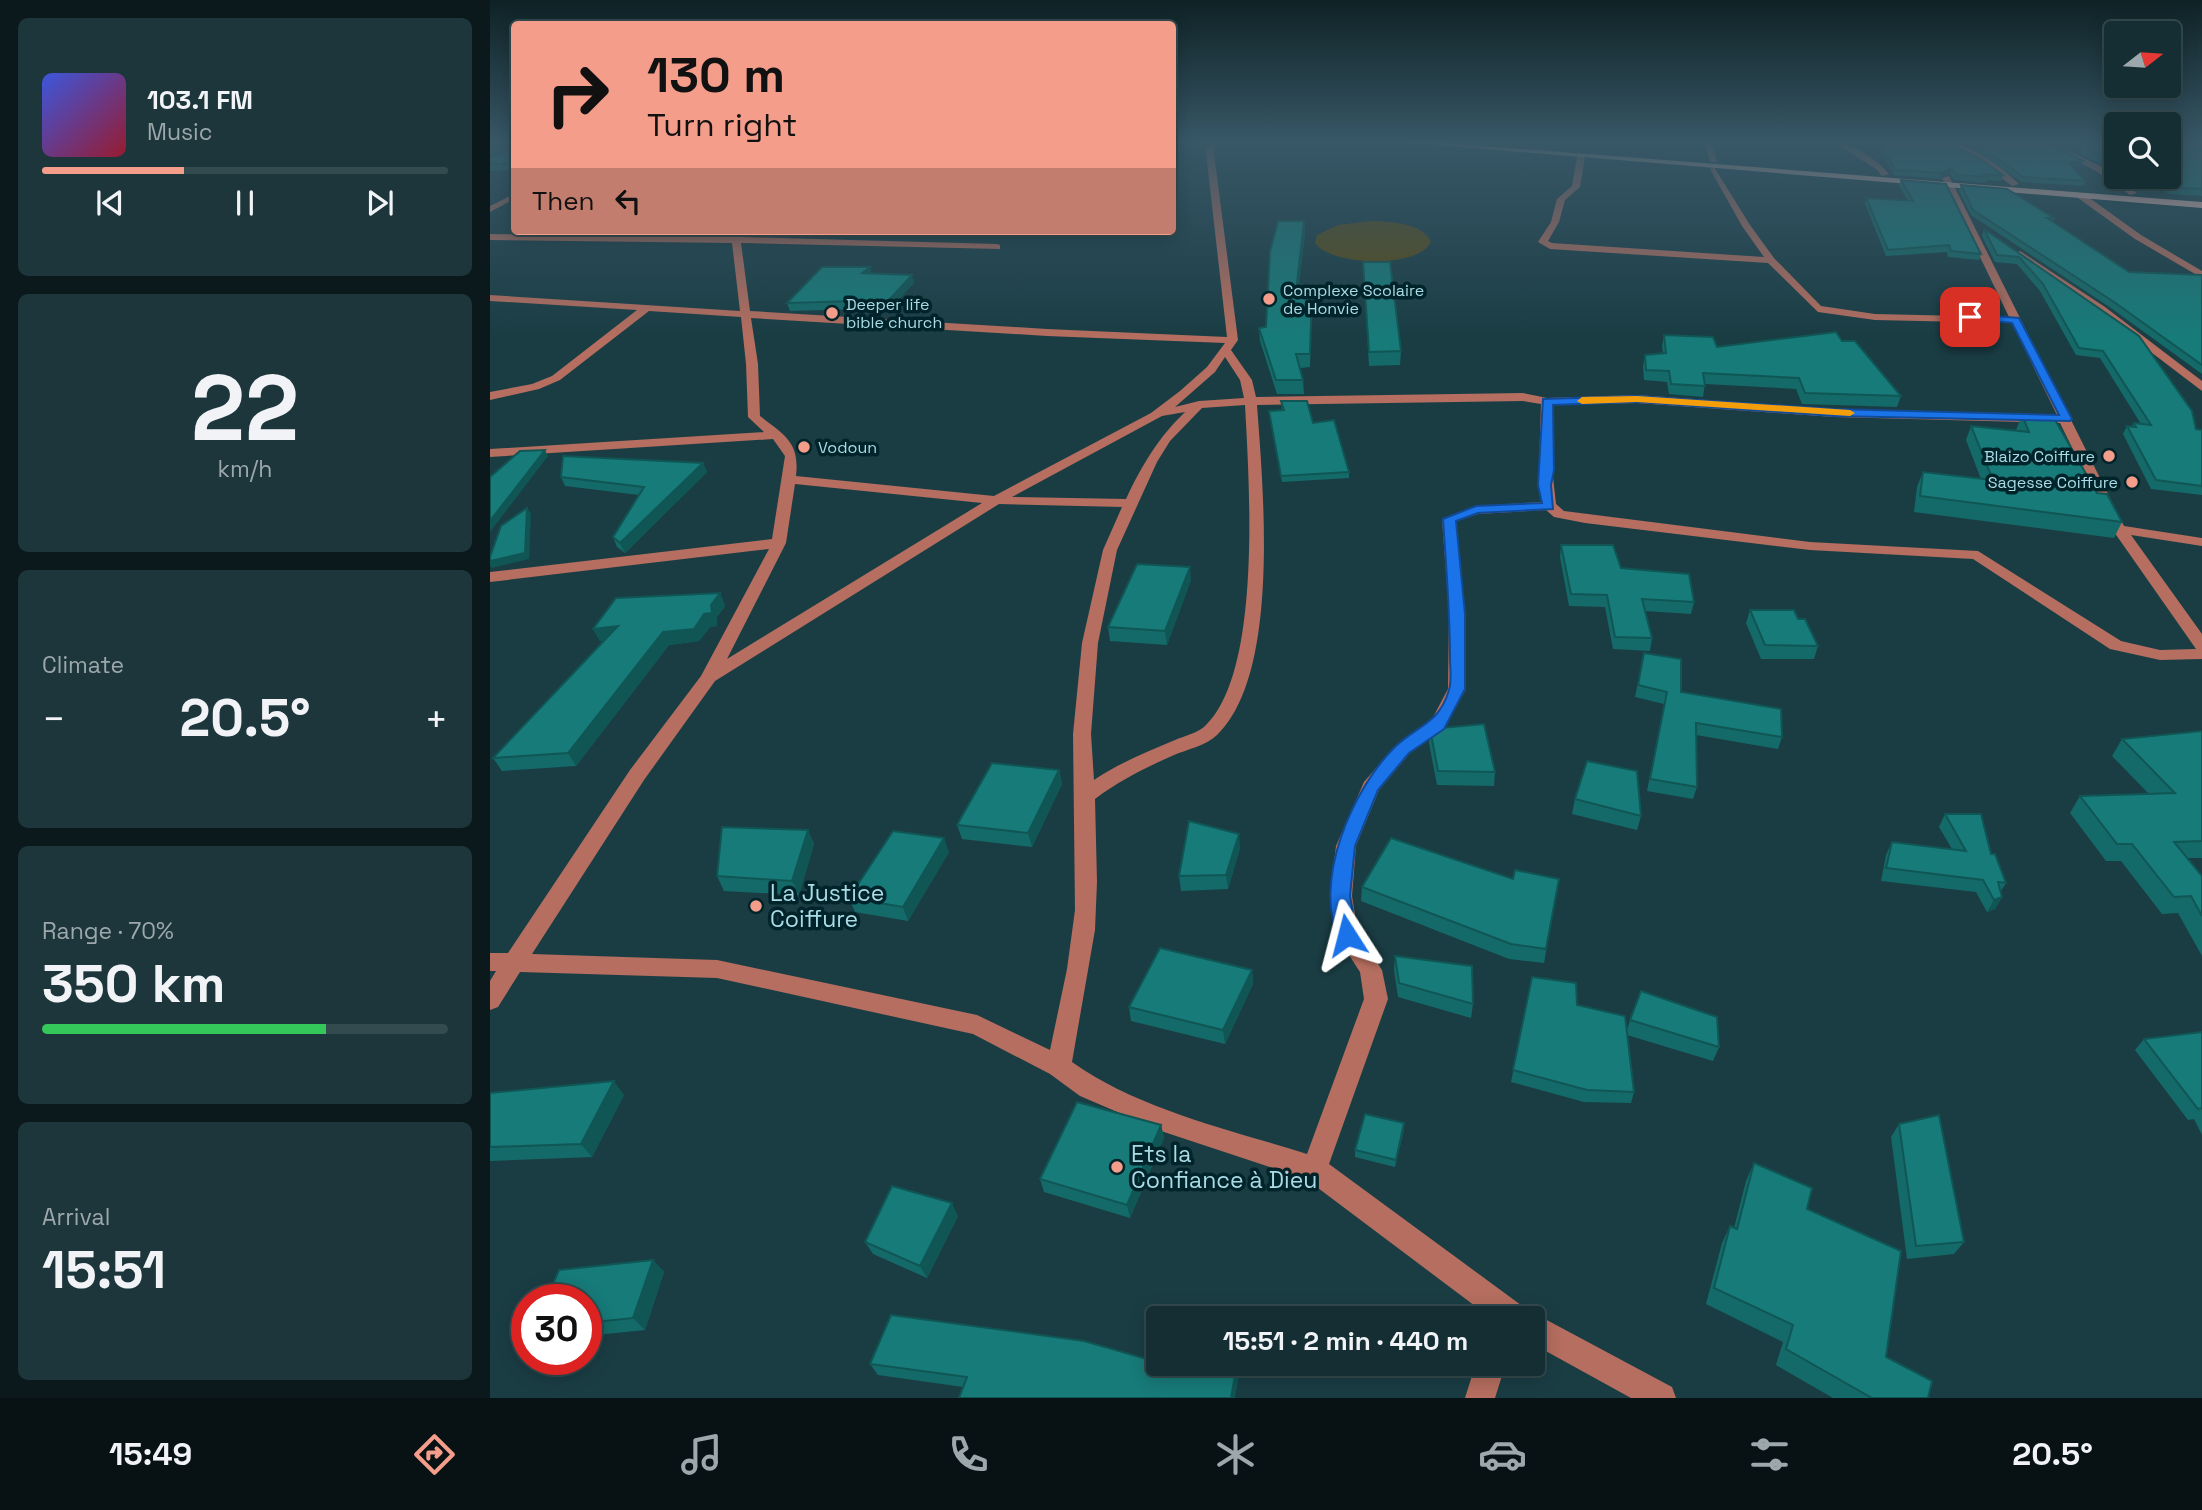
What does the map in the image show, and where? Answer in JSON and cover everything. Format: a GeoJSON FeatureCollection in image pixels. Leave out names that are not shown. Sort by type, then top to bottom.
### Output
{"type":"FeatureCollection","features":[{"type":"Feature","properties":{"kind":"street"},"geometry":{"type":"LineString","coordinates":[[1085,796],[1117,773],[1210,732],[1237,694],[1248,654],[1258,526],[1251,401],[1246,380],[1229,345],[1230,299],[1217,206]]}},
{"type":"Feature","properties":{"kind":"street"},"geometry":{"type":"LineString","coordinates":[[1560,206],[1555,222],[1543,242],[1550,246],[1771,260]]}},
{"type":"Feature","properties":{"kind":"street"},"geometry":{"type":"LineString","coordinates":[[1736,206],[1746,226],[1771,260],[1814,307],[1825,311],[1875,317],[2015,320]]}},
{"type":"Feature","properties":{"kind":"street"},"geometry":{"type":"LineString","coordinates":[[1960,206],[2119,529],[2202,646]]}},
{"type":"Feature","properties":{"kind":"street"},"geometry":{"type":"LineString","coordinates":[[2095,206],[2138,237],[2202,275]]}},
{"type":"Feature","properties":{"kind":"street"},"geometry":{"type":"LineString","coordinates":[[1965,217],[1987,233]]}},
{"type":"Feature","properties":{"kind":"street"},"geometry":{"type":"LineString","coordinates":[[490,1000],[502,962],[709,678],[779,543],[792,456],[784,442],[754,417],[752,364],[743,313],[736,236]]}},
{"type":"Feature","properties":{"kind":"street"},"geometry":{"type":"LineString","coordinates":[[490,237],[736,236],[997,247]]}},
{"type":"Feature","properties":{"kind":"street"},"geometry":{"type":"LineString","coordinates":[[2010,248],[2101,309],[2202,387]]}},
{"type":"Feature","properties":{"kind":"street"},"geometry":{"type":"LineString","coordinates":[[490,298],[1229,345]]}},
{"type":"Feature","properties":{"kind":"street"},"geometry":{"type":"LineString","coordinates":[[490,396],[535,387],[556,378],[647,307]]}},
{"type":"Feature","properties":{"kind":"street"},"geometry":{"type":"LineString","coordinates":[[709,678],[996,501],[1163,413],[1190,391],[1229,345]]}},
{"type":"Feature","properties":{"kind":"street"},"geometry":{"type":"LineString","coordinates":[[1163,413],[1199,405],[1251,401],[1523,397],[1547,402],[1637,399],[1834,413],[2066,419]]}},
{"type":"Feature","properties":{"kind":"street"},"geometry":{"type":"LineString","coordinates":[[1547,402],[1548,470],[1544,485],[1549,506],[1559,514],[1810,546],[1962,552],[1978,555],[2116,645],[2160,655],[2202,654]]}},
{"type":"Feature","properties":{"kind":"street"},"geometry":{"type":"LineString","coordinates":[[1059,1066],[1080,967],[1086,911],[1088,862],[1083,734],[1090,643],[1110,550],[1150,462],[1165,439],[1199,405]]}},
{"type":"Feature","properties":{"kind":"street"},"geometry":{"type":"LineString","coordinates":[[490,453],[775,435]]}},
{"type":"Feature","properties":{"kind":"street"},"geometry":{"type":"LineString","coordinates":[[789,479],[1058,506],[1133,503]]}},
{"type":"Feature","properties":{"kind":"street"},"geometry":{"type":"LineString","coordinates":[[1314,1169],[1376,999],[1371,970],[1347,935],[1341,896],[1346,846],[1371,787],[1403,749],[1438,725],[1457,689],[1457,614],[1449,519],[1476,510],[1549,506]]}},
{"type":"Feature","properties":{"kind":"street"},"geometry":{"type":"LineString","coordinates":[[2119,529],[2202,542]]}},
{"type":"Feature","properties":{"kind":"street"},"geometry":{"type":"LineString","coordinates":[[490,577],[779,543]]}},
{"type":"Feature","properties":{"kind":"street"},"geometry":{"type":"LineString","coordinates":[[502,962],[717,969],[977,1025],[1059,1066],[1089,1088],[1173,1124],[1314,1169],[1496,1306]]}},
{"type":"Feature","properties":{"kind":"street"},"geometry":{"type":"LineString","coordinates":[[1545,1335],[1661,1398]]}},
{"type":"Feature","properties":{"kind":"street"},"geometry":{"type":"LineString","coordinates":[[1480,1398],[1487,1376]]}},
{"type":"Feature","properties":{"kind":"shaded area"},"geometry":{"type":"Polygon","coordinates":[[[1370,221],[1413,227],[1427,235],[1431,242],[1423,251],[1410,257],[1374,261],[1338,256],[1324,251],[1315,243],[1317,235],[1338,225],[1370,221]]]}},
{"type":"Feature","properties":{"kind":"building"},"geometry":{"type":"Polygon","coordinates":[[[1869,206],[1957,206],[1981,254],[1951,251],[1949,245],[1888,250],[1869,206]]]}},
{"type":"Feature","properties":{"kind":"building"},"geometry":{"type":"Polygon","coordinates":[[[1971,206],[2035,206],[2054,218],[2047,218],[2129,272],[2202,275],[2202,365],[2114,302],[1973,210],[1971,206]]]}},
{"type":"Feature","properties":{"kind":"building"},"geometry":{"type":"Polygon","coordinates":[[[1278,221],[1304,221],[1296,292],[1312,292],[1310,354],[1296,354],[1303,380],[1276,380],[1259,328],[1266,327],[1270,252],[1278,221]]]}},
{"type":"Feature","properties":{"kind":"building"},"geometry":{"type":"Polygon","coordinates":[[[1984,229],[2139,336],[2192,411],[2196,429],[2202,430],[2202,486],[2156,480],[2127,426],[2136,427],[2134,423],[2151,425],[2103,351],[2079,348],[2043,284],[2019,257],[1997,255],[1984,229]]]}},
{"type":"Feature","properties":{"kind":"building"},"geometry":{"type":"Polygon","coordinates":[[[1363,262],[1390,262],[1401,351],[1369,352],[1363,262]]]}},
{"type":"Feature","properties":{"kind":"building"},"geometry":{"type":"Polygon","coordinates":[[[822,267],[870,267],[862,273],[912,275],[889,300],[787,303],[822,267]]]}},
{"type":"Feature","properties":{"kind":"building"},"geometry":{"type":"Polygon","coordinates":[[[1836,332],[1842,341],[1855,341],[1901,396],[1805,393],[1799,378],[1703,373],[1705,386],[1671,384],[1669,371],[1646,370],[1645,355],[1666,353],[1664,335],[1713,337],[1717,347],[1836,332]]]}},
{"type":"Feature","properties":{"kind":"building"},"geometry":{"type":"Polygon","coordinates":[[[1281,401],[1307,401],[1313,423],[1334,420],[1349,472],[1281,476],[1269,411],[1284,410],[1281,401]]]}},
{"type":"Feature","properties":{"kind":"building"},"geometry":{"type":"Polygon","coordinates":[[[2022,415],[2054,418],[2097,493],[2107,494],[2122,522],[1920,496],[1923,472],[1993,480],[1971,426],[2029,432],[2022,415]]]}},
{"type":"Feature","properties":{"kind":"building"},"geometry":{"type":"Polygon","coordinates":[[[545,450],[490,521],[490,477],[520,451],[545,450]]]}},
{"type":"Feature","properties":{"kind":"building"},"geometry":{"type":"Polygon","coordinates":[[[563,456],[703,463],[620,543],[613,537],[644,487],[561,477],[563,456]]]}},
{"type":"Feature","properties":{"kind":"building"},"geometry":{"type":"Polygon","coordinates":[[[527,508],[525,553],[490,561],[501,526],[527,508]]]}},
{"type":"Feature","properties":{"kind":"building"},"geometry":{"type":"Polygon","coordinates":[[[1561,545],[1613,545],[1621,568],[1689,574],[1694,602],[1642,599],[1652,638],[1615,637],[1607,595],[1571,594],[1561,545]]]}},
{"type":"Feature","properties":{"kind":"building"},"geometry":{"type":"Polygon","coordinates":[[[1137,564],[1190,567],[1165,631],[1108,627],[1137,564]]]}},
{"type":"Feature","properties":{"kind":"building"},"geometry":{"type":"Polygon","coordinates":[[[720,593],[711,605],[712,613],[704,614],[694,629],[663,632],[568,753],[493,758],[618,626],[593,629],[616,598],[720,593]]]}},
{"type":"Feature","properties":{"kind":"building"},"geometry":{"type":"Polygon","coordinates":[[[1750,610],[1794,610],[1798,619],[1805,619],[1818,646],[1765,645],[1750,610]]]}},
{"type":"Feature","properties":{"kind":"building"},"geometry":{"type":"Polygon","coordinates":[[[1644,653],[1681,659],[1681,692],[1781,709],[1782,737],[1696,723],[1697,787],[1650,779],[1667,692],[1638,685],[1644,653]]]}},
{"type":"Feature","properties":{"kind":"building"},"geometry":{"type":"Polygon","coordinates":[[[1484,724],[1495,772],[1438,771],[1430,729],[1484,724]]]}},
{"type":"Feature","properties":{"kind":"building"},"geometry":{"type":"Polygon","coordinates":[[[2202,731],[2202,841],[2174,842],[2202,876],[2202,916],[2191,896],[2174,897],[2132,844],[2117,844],[2080,796],[2175,793],[2122,739],[2202,731]]]}},
{"type":"Feature","properties":{"kind":"building"},"geometry":{"type":"Polygon","coordinates":[[[1587,761],[1637,771],[1641,816],[1575,799],[1587,761]]]}},
{"type":"Feature","properties":{"kind":"building"},"geometry":{"type":"Polygon","coordinates":[[[992,763],[1059,770],[1028,833],[957,825],[992,763]]]}},
{"type":"Feature","properties":{"kind":"building"},"geometry":{"type":"Polygon","coordinates":[[[1945,814],[1981,814],[1991,854],[1995,854],[2006,883],[1998,882],[2002,897],[1994,900],[1983,880],[1886,868],[1892,842],[1966,851],[1945,814]]]}},
{"type":"Feature","properties":{"kind":"building"},"geometry":{"type":"Polygon","coordinates":[[[1189,821],[1239,834],[1226,875],[1179,876],[1189,821]]]}},
{"type":"Feature","properties":{"kind":"building"},"geometry":{"type":"Polygon","coordinates":[[[722,827],[808,830],[792,881],[717,876],[722,827]]]}},
{"type":"Feature","properties":{"kind":"building"},"geometry":{"type":"Polygon","coordinates":[[[893,831],[944,838],[903,907],[849,898],[893,831]]]}},
{"type":"Feature","properties":{"kind":"building"},"geometry":{"type":"Polygon","coordinates":[[[1391,838],[1513,879],[1515,870],[1559,879],[1546,949],[1511,944],[1362,887],[1391,838]]]}},
{"type":"Feature","properties":{"kind":"building"},"geometry":{"type":"Polygon","coordinates":[[[1160,948],[1252,970],[1223,1030],[1129,1007],[1160,948]]]}},
{"type":"Feature","properties":{"kind":"building"},"geometry":{"type":"Polygon","coordinates":[[[1395,956],[1472,966],[1473,1004],[1399,983],[1395,956]]]}},
{"type":"Feature","properties":{"kind":"building"},"geometry":{"type":"Polygon","coordinates":[[[1532,977],[1576,983],[1577,1005],[1625,1016],[1634,1092],[1587,1090],[1513,1070],[1532,977]]]}},
{"type":"Feature","properties":{"kind":"building"},"geometry":{"type":"Polygon","coordinates":[[[1641,991],[1717,1017],[1719,1047],[1630,1020],[1641,991]]]}},
{"type":"Feature","properties":{"kind":"building"},"geometry":{"type":"Polygon","coordinates":[[[2202,1032],[2202,1108],[2198,1109],[2144,1039],[2202,1032]]]}},
{"type":"Feature","properties":{"kind":"building"},"geometry":{"type":"Polygon","coordinates":[[[614,1081],[581,1144],[490,1147],[490,1093],[614,1081]]]}},
{"type":"Feature","properties":{"kind":"building"},"geometry":{"type":"Polygon","coordinates":[[[1077,1102],[1161,1125],[1127,1205],[1040,1179],[1077,1102]]]}},
{"type":"Feature","properties":{"kind":"building"},"geometry":{"type":"Polygon","coordinates":[[[1365,1114],[1404,1123],[1396,1160],[1355,1150],[1365,1114]]]}},
{"type":"Feature","properties":{"kind":"building"},"geometry":{"type":"Polygon","coordinates":[[[1939,1115],[1964,1242],[1916,1246],[1899,1124],[1939,1115]]]}},
{"type":"Feature","properties":{"kind":"building"},"geometry":{"type":"Polygon","coordinates":[[[1754,1163],[1812,1188],[1807,1209],[1901,1251],[1886,1357],[1932,1381],[1928,1398],[1872,1398],[1786,1349],[1793,1325],[1714,1288],[1730,1226],[1737,1229],[1754,1163]]]}},
{"type":"Feature","properties":{"kind":"building"},"geometry":{"type":"Polygon","coordinates":[[[892,1186],[952,1203],[920,1266],[865,1242],[892,1186]]]}},
{"type":"Feature","properties":{"kind":"building"},"geometry":{"type":"Polygon","coordinates":[[[653,1260],[633,1318],[602,1321],[602,1284],[553,1284],[559,1270],[653,1260]]]}},
{"type":"Feature","properties":{"kind":"building"},"geometry":{"type":"Polygon","coordinates":[[[891,1315],[1084,1341],[1146,1359],[1146,1376],[1235,1376],[1231,1398],[959,1398],[967,1377],[870,1364],[891,1315]]]}},
{"type":"Feature","properties":{"kind":"slow traffic"},"geometry":{"type":"LineString","coordinates":[[1582,401],[1637,399],[1850,413]]}},
{"type":"Feature","properties":{"kind":"place","name":"Complexe Scolaire de Honvie"},"geometry":{"type":"Point","coordinates":[1269,299]}},
{"type":"Feature","properties":{"kind":"place","name":"Deeper life bible church"},"geometry":{"type":"Point","coordinates":[832,313]}},
{"type":"Feature","properties":{"kind":"place","name":"Vodoun"},"geometry":{"type":"Point","coordinates":[804,447]}},
{"type":"Feature","properties":{"kind":"place","name":"Blaizo Coiffure"},"geometry":{"type":"Point","coordinates":[2109,456]}},
{"type":"Feature","properties":{"kind":"place","name":"Sagesse Coiffure"},"geometry":{"type":"Point","coordinates":[2132,482]}},
{"type":"Feature","properties":{"kind":"place","name":"La Justice Coiffure"},"geometry":{"type":"Point","coordinates":[756,906]}},
{"type":"Feature","properties":{"kind":"place","name":"Ets la Confiance à Dieu"},"geometry":{"type":"Point","coordinates":[1117,1167]}},
{"type":"Feature","properties":{"kind":"route"},"geometry":{"type":"LineString","coordinates":[[1347,935],[1341,896],[1346,846],[1371,787],[1403,749],[1438,725],[1457,689],[1457,614],[1451,572],[1449,519],[1476,510],[1549,506],[1544,485],[1548,470],[1547,402],[1637,399],[1834,413],[2066,419],[2015,320],[1970,317]]}}]}
